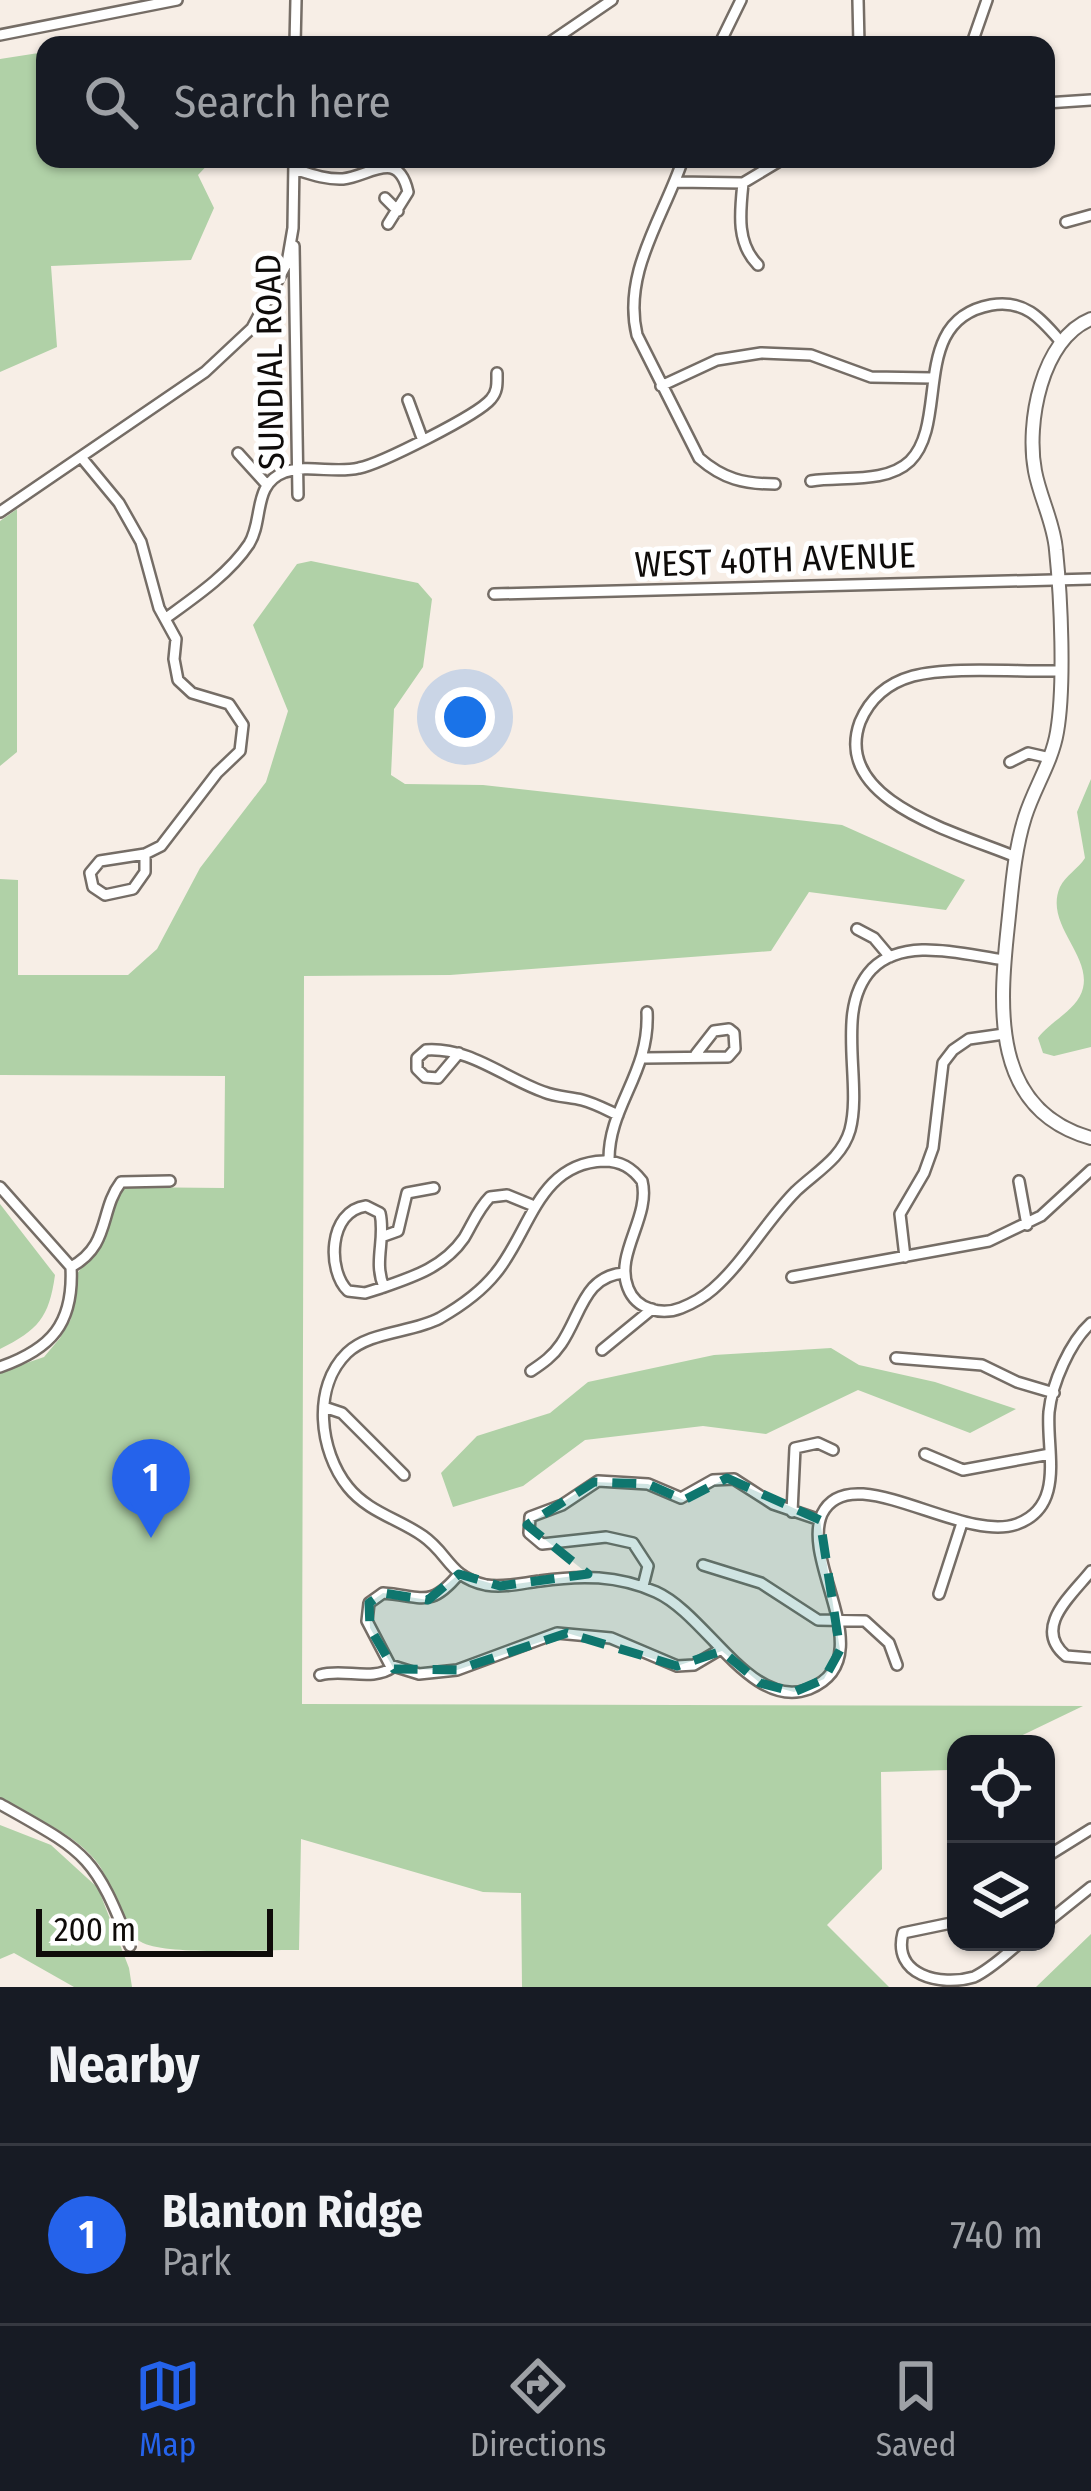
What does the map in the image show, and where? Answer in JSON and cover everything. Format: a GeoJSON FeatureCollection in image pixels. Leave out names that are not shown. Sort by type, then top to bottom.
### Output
{"type":"FeatureCollection","features":[{"type":"Feature","properties":{"kind":"street"},"geometry":{"type":"LineString","coordinates":[[0,35],[177,0]]}},
{"type":"Feature","properties":{"kind":"street"},"geometry":{"type":"LineString","coordinates":[[296,0],[296,36]]}},
{"type":"Feature","properties":{"kind":"street"},"geometry":{"type":"LineString","coordinates":[[559,36],[612,0]]}},
{"type":"Feature","properties":{"kind":"street"},"geometry":{"type":"LineString","coordinates":[[723,36],[741,0]]}},
{"type":"Feature","properties":{"kind":"street"},"geometry":{"type":"LineString","coordinates":[[858,0],[859,36]]}},
{"type":"Feature","properties":{"kind":"street"},"geometry":{"type":"LineString","coordinates":[[974,36],[987,0]]}},
{"type":"Feature","properties":{"kind":"street"},"geometry":{"type":"LineString","coordinates":[[1055,102],[1091,100]]}},
{"type":"Feature","properties":{"kind":"street"},"geometry":{"type":"LineString","coordinates":[[0,512],[205,372],[243,339],[281,277],[293,228],[294,168]]}},
{"type":"Feature","properties":{"kind":"street"},"geometry":{"type":"LineString","coordinates":[[306,168],[338,179],[385,168]]}},
{"type":"Feature","properties":{"kind":"street"},"geometry":{"type":"LineString","coordinates":[[388,224],[408,188],[390,168]]}},
{"type":"Feature","properties":{"kind":"street"},"geometry":{"type":"LineString","coordinates":[[680,168],[649,240],[634,294],[638,335],[688,441],[716,472],[737,481],[775,484]]}},
{"type":"Feature","properties":{"kind":"street"},"geometry":{"type":"LineString","coordinates":[[676,182],[743,183],[768,168]]}},
{"type":"Feature","properties":{"kind":"street"},"geometry":{"type":"LineString","coordinates":[[743,183],[741,232],[746,250],[758,265]]}},
{"type":"Feature","properties":{"kind":"street"},"geometry":{"type":"LineString","coordinates":[[385,198],[398,211]]}},
{"type":"Feature","properties":{"kind":"street"},"geometry":{"type":"LineString","coordinates":[[1066,223],[1091,215]]}},
{"type":"Feature","properties":{"kind":"street","name":"SUNDIAL ROAD"},"geometry":{"type":"LineString","coordinates":[[293,228],[298,495]]}},
{"type":"Feature","properties":{"kind":"street"},"geometry":{"type":"LineString","coordinates":[[811,481],[878,476],[904,466],[921,448],[932,378],[950,333],[968,314],[984,307],[1020,306],[1037,314],[1061,342]]}},
{"type":"Feature","properties":{"kind":"street"},"geometry":{"type":"LineString","coordinates":[[1091,319],[1061,342],[1044,379],[1033,445],[1039,489],[1054,536],[1058,727],[1016,857],[1005,960],[1004,1034],[1011,1066],[1030,1101],[1052,1122],[1091,1138]]}},
{"type":"Feature","properties":{"kind":"street"},"geometry":{"type":"LineString","coordinates":[[662,386],[736,355],[819,351],[871,377],[932,378]]}},
{"type":"Feature","properties":{"kind":"street"},"geometry":{"type":"LineString","coordinates":[[166,619],[220,575],[249,543],[261,496],[278,475],[298,469],[361,468],[483,406],[494,394],[497,373]]}},
{"type":"Feature","properties":{"kind":"street"},"geometry":{"type":"LineString","coordinates":[[408,400],[422,438]]}},
{"type":"Feature","properties":{"kind":"street"},"geometry":{"type":"LineString","coordinates":[[238,453],[268,485]]}},
{"type":"Feature","properties":{"kind":"street"},"geometry":{"type":"LineString","coordinates":[[81,457],[132,521],[159,608],[176,639],[178,680],[192,693],[229,704],[241,719],[240,751],[217,773],[173,834],[145,854],[100,860],[90,873],[93,887],[105,895],[133,889],[145,872],[145,854]]}},
{"type":"Feature","properties":{"kind":"street","name":"WEST 40TH AVENUE"},"geometry":{"type":"LineString","coordinates":[[494,595],[1091,579]]}},
{"type":"Feature","properties":{"kind":"street"},"geometry":{"type":"LineString","coordinates":[[1016,857],[883,797],[860,768],[856,736],[870,702],[909,677],[1060,671]]}},
{"type":"Feature","properties":{"kind":"street"},"geometry":{"type":"LineString","coordinates":[[1010,762],[1028,753],[1050,758]]}},
{"type":"Feature","properties":{"kind":"street"},"geometry":{"type":"LineString","coordinates":[[857,929],[874,938],[890,957]]}},
{"type":"Feature","properties":{"kind":"street"},"geometry":{"type":"LineString","coordinates":[[1005,960],[914,950],[890,957],[871,970],[858,994],[852,1118],[844,1145],[760,1230],[713,1289],[683,1307],[645,1308],[630,1295],[626,1273],[644,1186],[628,1167],[609,1161],[588,1163],[545,1189],[506,1259],[484,1287],[437,1319],[352,1349],[331,1377],[324,1407],[326,1444],[349,1488],[388,1518],[426,1538],[459,1574],[493,1586],[590,1576],[643,1586],[690,1613],[760,1683],[779,1691],[799,1691],[816,1685],[833,1669],[840,1650],[820,1549],[820,1520],[834,1499],[872,1493],[962,1523],[1015,1525],[1032,1515],[1045,1501],[1050,1485],[1049,1408],[1067,1356],[1091,1322]]}},
{"type":"Feature","properties":{"kind":"street"},"geometry":{"type":"LineString","coordinates":[[609,1161],[611,1126],[644,1058],[647,1012]]}},
{"type":"Feature","properties":{"kind":"street"},"geometry":{"type":"LineString","coordinates":[[905,1257],[900,1214],[929,1160],[938,1123],[938,1078],[943,1063],[969,1040],[1004,1034]]}},
{"type":"Feature","properties":{"kind":"street"},"geometry":{"type":"LineString","coordinates":[[459,1053],[438,1078],[425,1077],[417,1069],[418,1058],[426,1050],[459,1053],[545,1093],[582,1100],[618,1115]]}},
{"type":"Feature","properties":{"kind":"street"},"geometry":{"type":"LineString","coordinates":[[644,1058],[676,1060],[696,1054]]}},
{"type":"Feature","properties":{"kind":"street"},"geometry":{"type":"LineString","coordinates":[[792,1277],[989,1241],[1027,1225],[1091,1170]]}},
{"type":"Feature","properties":{"kind":"street"},"geometry":{"type":"LineString","coordinates":[[1019,1180],[1027,1225]]}},
{"type":"Feature","properties":{"kind":"street"},"geometry":{"type":"LineString","coordinates":[[71,1267],[99,1240],[121,1182],[170,1181]]}},
{"type":"Feature","properties":{"kind":"street"},"geometry":{"type":"LineString","coordinates":[[0,1187],[71,1267],[70,1299],[53,1336],[40,1351],[0,1366]]}},
{"type":"Feature","properties":{"kind":"street"},"geometry":{"type":"LineString","coordinates":[[384,1236],[399,1228],[407,1193],[434,1189]]}},
{"type":"Feature","properties":{"kind":"street"},"geometry":{"type":"LineString","coordinates":[[384,1287],[377,1264],[384,1236],[380,1213],[370,1206],[348,1210],[337,1226],[341,1285],[358,1293],[384,1287],[448,1257],[480,1207],[493,1196],[506,1195],[534,1206]]}},
{"type":"Feature","properties":{"kind":"street"},"geometry":{"type":"LineString","coordinates":[[531,1371],[556,1351],[593,1285],[609,1275],[626,1273]]}},
{"type":"Feature","properties":{"kind":"street"},"geometry":{"type":"LineString","coordinates":[[602,1350],[652,1309]]}},
{"type":"Feature","properties":{"kind":"street"},"geometry":{"type":"LineString","coordinates":[[896,1358],[982,1365],[1054,1393]]}},
{"type":"Feature","properties":{"kind":"street"},"geometry":{"type":"LineString","coordinates":[[324,1407],[342,1413],[404,1475]]}},
{"type":"Feature","properties":{"kind":"street"},"geometry":{"type":"LineString","coordinates":[[792,1512],[795,1448],[818,1443],[833,1450]]}},
{"type":"Feature","properties":{"kind":"street"},"geometry":{"type":"LineString","coordinates":[[925,1454],[968,1470],[1050,1454]]}},
{"type":"Feature","properties":{"kind":"street"},"geometry":{"type":"LineString","coordinates":[[643,1586],[648,1566],[633,1543],[592,1537],[542,1544],[529,1533],[530,1517],[562,1505],[601,1481],[654,1485],[681,1498],[713,1480],[734,1479],[792,1512],[820,1520]]}},
{"type":"Feature","properties":{"kind":"street"},"geometry":{"type":"LineString","coordinates":[[939,1594],[962,1523]]}},
{"type":"Feature","properties":{"kind":"street"},"geometry":{"type":"LineString","coordinates":[[704,1565],[773,1589],[813,1618],[870,1624],[889,1642],[898,1665]]}},
{"type":"Feature","properties":{"kind":"street"},"geometry":{"type":"LineString","coordinates":[[1091,1571],[1058,1612],[1052,1630],[1054,1644],[1066,1656],[1091,1658]]}},
{"type":"Feature","properties":{"kind":"street"},"geometry":{"type":"LineString","coordinates":[[459,1574],[432,1598],[387,1593],[369,1603],[370,1628],[393,1667],[419,1674],[457,1670],[557,1633],[611,1638],[677,1666],[694,1665],[721,1648]]}},
{"type":"Feature","properties":{"kind":"street"},"geometry":{"type":"LineString","coordinates":[[320,1675],[336,1670],[381,1675],[393,1667]]}},
{"type":"Feature","properties":{"kind":"street"},"geometry":{"type":"LineString","coordinates":[[0,1804],[64,1840],[89,1860],[108,1888],[130,1946]]}},
{"type":"Feature","properties":{"kind":"street"},"geometry":{"type":"LineString","coordinates":[[1055,1851],[1091,1829]]}},
{"type":"Feature","properties":{"kind":"street"},"geometry":{"type":"LineString","coordinates":[[1055,1915],[1091,1887]]}},
{"type":"Feature","properties":{"kind":"street"},"geometry":{"type":"LineString","coordinates":[[947,1924],[903,1933],[901,1944],[909,1968],[924,1980],[976,1976],[1009,1951]]}},
{"type":"Feature","properties":{"kind":"highlighted area"},"geometry":{"type":"Polygon","coordinates":[[[727,1478],[820,1520],[840,1650],[824,1679],[794,1692],[760,1683],[722,1651],[677,1666],[567,1633],[457,1670],[394,1669],[370,1628],[369,1603],[383,1593],[428,1600],[459,1574],[500,1586],[588,1574],[527,1525],[594,1482],[648,1484],[684,1500],[727,1478]]]}},
{"type":"Feature","properties":{"kind":"green space"},"geometry":{"type":"Polygon","coordinates":[[[36,53],[36,168],[205,168],[198,175],[214,208],[191,260],[51,266],[57,347],[0,372],[0,59],[36,53]]]}},
{"type":"Feature","properties":{"kind":"green space"},"geometry":{"type":"Polygon","coordinates":[[[17,509],[17,752],[0,766],[0,521],[17,509]]]}},
{"type":"Feature","properties":{"kind":"green space"},"geometry":{"type":"Polygon","coordinates":[[[311,561],[418,583],[432,599],[423,667],[394,709],[391,775],[405,784],[483,785],[842,825],[965,880],[946,910],[809,892],[771,951],[450,975],[304,976],[302,1704],[1083,1706],[1023,1735],[947,1735],[947,1770],[881,1772],[882,1869],[827,1925],[889,1987],[522,1987],[521,1893],[483,1892],[301,1839],[299,1950],[157,1947],[143,1943],[128,1929],[90,1854],[0,1798],[0,1372],[44,1357],[60,1338],[71,1319],[77,1274],[108,1230],[121,1187],[224,1188],[225,1076],[0,1075],[0,879],[18,880],[18,975],[128,975],[157,949],[200,868],[266,782],[288,711],[253,625],[297,564],[311,561]]]}},
{"type":"Feature","properties":{"kind":"green space"},"geometry":{"type":"Polygon","coordinates":[[[1091,779],[1091,1047],[1054,1056],[1043,1053],[1038,1038],[1076,1003],[1083,988],[1081,963],[1062,926],[1057,901],[1060,887],[1085,858],[1077,812],[1091,779]]]}},
{"type":"Feature","properties":{"kind":"green space"},"geometry":{"type":"Polygon","coordinates":[[[0,1204],[55,1275],[40,1321],[0,1349],[0,1204]]]}},
{"type":"Feature","properties":{"kind":"green space"},"geometry":{"type":"Polygon","coordinates":[[[831,1348],[859,1365],[935,1382],[1016,1409],[970,1433],[858,1390],[766,1434],[703,1426],[585,1440],[523,1486],[453,1507],[441,1473],[477,1436],[550,1413],[588,1382],[714,1355],[831,1348]]]}},
{"type":"Feature","properties":{"kind":"green space"},"geometry":{"type":"Polygon","coordinates":[[[0,1825],[51,1845],[98,1888],[132,1987],[74,1987],[14,1953],[0,1959],[0,1825]]]}},
{"type":"Feature","properties":{"kind":"green space"},"geometry":{"type":"Polygon","coordinates":[[[1091,1934],[1091,1987],[1036,1987],[1091,1934]]]}},
{"type":"Feature","properties":{"kind":"place","name":"Blanton Ridge"},"geometry":{"type":"Point","coordinates":[151,1538]}}]}
